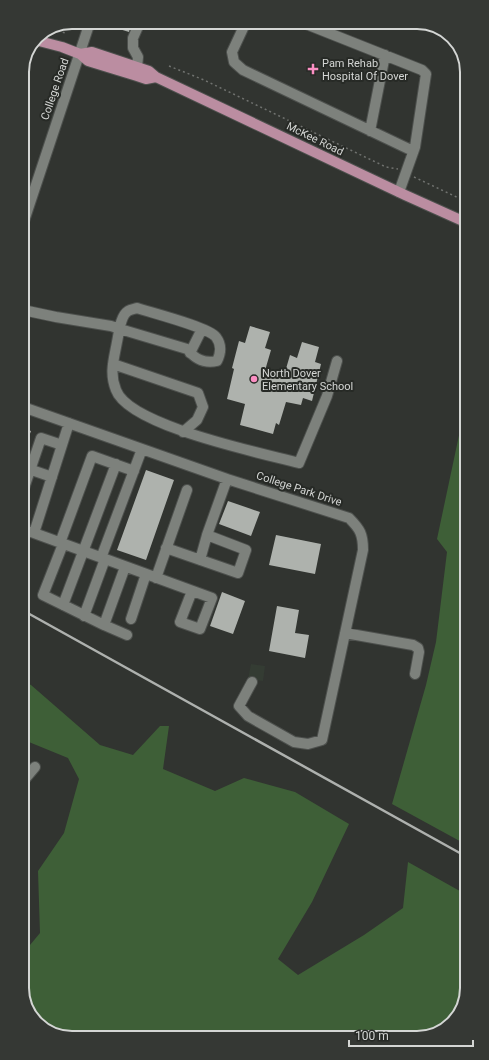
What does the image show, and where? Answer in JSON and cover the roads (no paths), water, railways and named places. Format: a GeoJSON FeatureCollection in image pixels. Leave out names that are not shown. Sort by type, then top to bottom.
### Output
{"type":"FeatureCollection","features":[{"type":"Feature","properties":{"kind":"main road","name":"McKee Road"},"geometry":{"type":"LineString","coordinates":[[42,42],[80,54],[88,61],[146,79],[156,77]]}},
{"type":"Feature","properties":{"kind":"main road","name":"McKee Road"},"geometry":{"type":"LineString","coordinates":[[80,54],[92,52],[149,71],[156,77],[460,220]]}},
{"type":"Feature","properties":{"kind":"street","name":"College Road"},"geometry":{"type":"LineString","coordinates":[[29,203],[88,29]]}},
{"type":"Feature","properties":{"kind":"street"},"geometry":{"type":"LineString","coordinates":[[137,29],[134,38],[133,48],[138,57],[137,67]]}},
{"type":"Feature","properties":{"kind":"street"},"geometry":{"type":"LineString","coordinates":[[243,29],[232,52],[234,62],[243,70],[414,151]]}},
{"type":"Feature","properties":{"kind":"street"},"geometry":{"type":"LineString","coordinates":[[319,29],[422,70],[426,74],[414,151],[399,192]]}},
{"type":"Feature","properties":{"kind":"street"},"geometry":{"type":"LineString","coordinates":[[370,131],[384,55]]}},
{"type":"Feature","properties":{"kind":"street"},"geometry":{"type":"LineString","coordinates":[[29,311],[111,326],[120,329],[187,349],[190,353],[202,361],[217,361],[220,355],[221,347],[215,336],[202,329],[137,308],[129,310],[124,315],[120,329],[111,373],[116,391],[126,404],[142,414],[183,432],[299,463],[328,396],[337,361]]}},
{"type":"Feature","properties":{"kind":"street"},"geometry":{"type":"LineString","coordinates":[[190,353],[202,329]]}},
{"type":"Feature","properties":{"kind":"street"},"geometry":{"type":"LineString","coordinates":[[113,364],[198,393],[203,407],[196,420],[183,432]]}},
{"type":"Feature","properties":{"kind":"street","name":"College Park Drive"},"geometry":{"type":"LineString","coordinates":[[29,409],[227,479],[349,518],[358,528],[363,538],[364,550],[322,740],[308,744],[294,742],[248,716],[239,706],[252,682]]}},
{"type":"Feature","properties":{"kind":"street"},"geometry":{"type":"LineString","coordinates":[[34,533],[69,423]]}},
{"type":"Feature","properties":{"kind":"street"},"geometry":{"type":"LineString","coordinates":[[29,464],[41,438],[62,445]]}},
{"type":"Feature","properties":{"kind":"street"},"geometry":{"type":"LineString","coordinates":[[84,616],[142,449]]}},
{"type":"Feature","properties":{"kind":"street"},"geometry":{"type":"LineString","coordinates":[[127,635],[84,616],[43,595],[92,456],[134,471]]}},
{"type":"Feature","properties":{"kind":"street"},"geometry":{"type":"LineString","coordinates":[[63,605],[116,464]]}},
{"type":"Feature","properties":{"kind":"street"},"geometry":{"type":"LineString","coordinates":[[29,469],[52,477]]}},
{"type":"Feature","properties":{"kind":"street"},"geometry":{"type":"LineString","coordinates":[[200,560],[207,535],[227,479]]}},
{"type":"Feature","properties":{"kind":"street"},"geometry":{"type":"LineString","coordinates":[[156,578],[187,490]]}},
{"type":"Feature","properties":{"kind":"street"},"geometry":{"type":"LineString","coordinates":[[29,532],[192,591]]}},
{"type":"Feature","properties":{"kind":"street"},"geometry":{"type":"LineString","coordinates":[[166,548],[238,573],[246,550],[207,535]]}},
{"type":"Feature","properties":{"kind":"street"},"geometry":{"type":"LineString","coordinates":[[104,625],[125,567]]}},
{"type":"Feature","properties":{"kind":"street"},"geometry":{"type":"LineString","coordinates":[[131,619],[146,574]]}},
{"type":"Feature","properties":{"kind":"street"},"geometry":{"type":"LineString","coordinates":[[346,633],[413,645],[418,648],[419,652],[415,674]]}},
{"type":"Feature","properties":{"kind":"street"},"geometry":{"type":"LineString","coordinates":[[29,774],[35,767]]}},
{"type":"Feature","properties":{"kind":"railway"},"geometry":{"type":"LineString","coordinates":[[29,614],[460,853]]}},
{"type":"Feature","properties":{"kind":"place","name":"Pam Rehab Hospital Of Dover"},"geometry":{"type":"Point","coordinates":[313,69]}},
{"type":"Feature","properties":{"kind":"place","name":"North Dover Elementary School"},"geometry":{"type":"Point","coordinates":[254,379]}}]}
